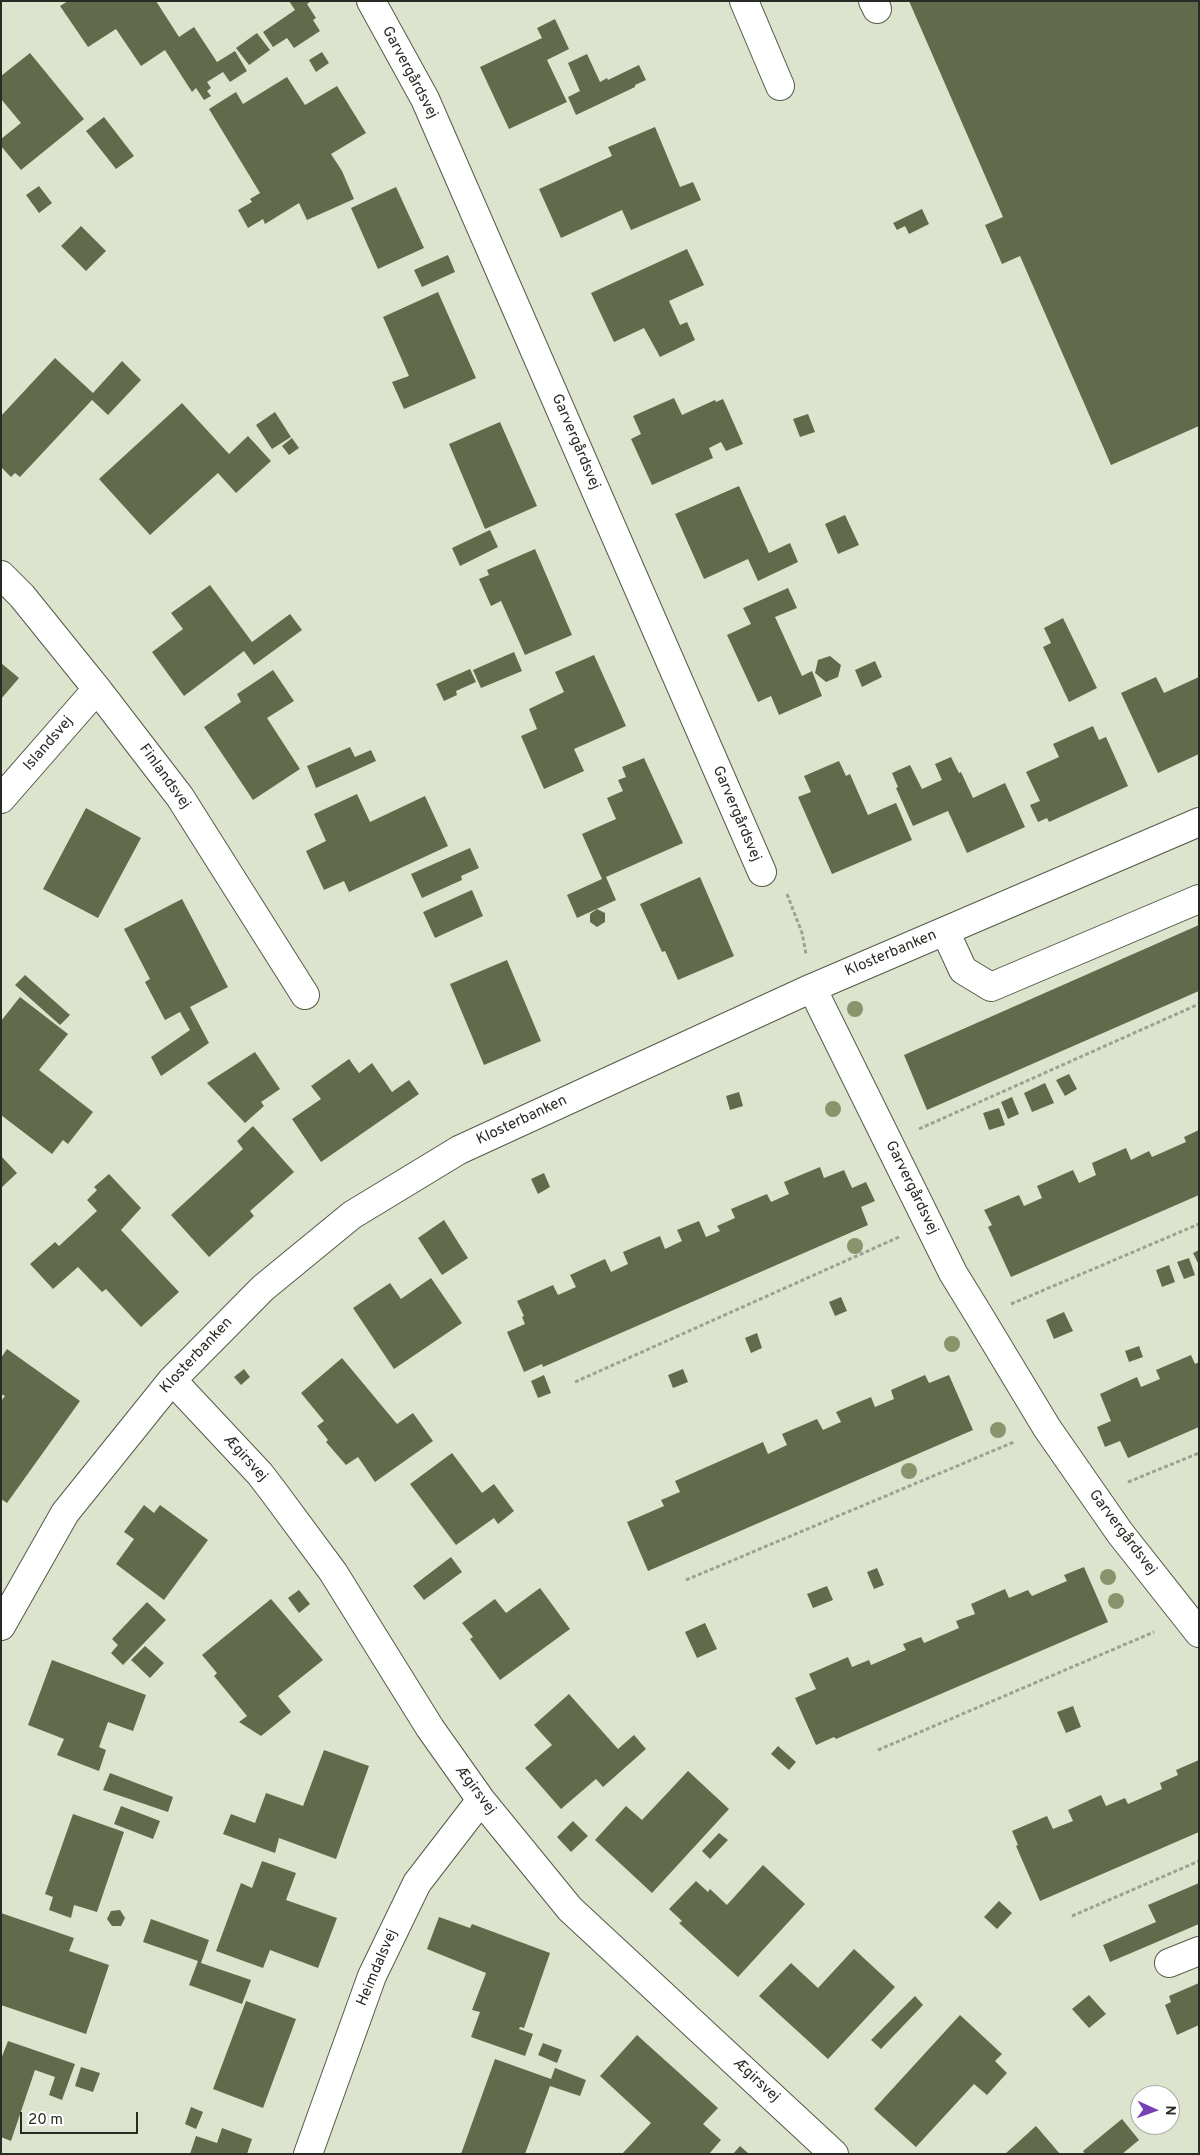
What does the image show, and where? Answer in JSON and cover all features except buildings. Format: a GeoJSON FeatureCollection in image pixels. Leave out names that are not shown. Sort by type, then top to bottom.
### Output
{"type":"FeatureCollection","features":[{"type":"Feature","properties":{"kind":"street","name":"Garvergårdsvej"},"geometry":{"type":"LineString","coordinates":[[371,1],[426,99],[762,872]]}},
{"type":"Feature","properties":{"kind":"street"},"geometry":{"type":"LineString","coordinates":[[744,1],[780,86]]}},
{"type":"Feature","properties":{"kind":"street","name":"Finlandsvej"},"geometry":{"type":"LineString","coordinates":[[1,575],[22,596],[97,689],[180,797],[305,995]]}},
{"type":"Feature","properties":{"kind":"street","name":"Islandsvej"},"geometry":{"type":"LineString","coordinates":[[1,799],[97,689]]}},
{"type":"Feature","properties":{"kind":"street","name":"Klosterbanken"},"geometry":{"type":"LineString","coordinates":[[1,1626],[64,1513],[172,1380],[263,1288],[360,1210],[458,1150],[812,988],[945,930],[1196,832]]}},
{"type":"Feature","properties":{"kind":"street"},"geometry":{"type":"LineString","coordinates":[[945,930],[963,970],[992,987],[1199,899]]}},
{"type":"Feature","properties":{"kind":"street","name":"Garvergårdsvej"},"geometry":{"type":"LineString","coordinates":[[812,988],[954,1273],[980,1317],[1047,1428],[1094,1496],[1120,1533],[1193,1625]]}},
{"type":"Feature","properties":{"kind":"street","name":"Ægirsvej"},"geometry":{"type":"LineString","coordinates":[[172,1380],[260,1474],[333,1572],[430,1728],[481,1800],[570,1909],[834,2154]]}},
{"type":"Feature","properties":{"kind":"street","name":"Heimdalsvej"},"geometry":{"type":"LineString","coordinates":[[308,2154],[372,1976],[417,1883],[481,1800]]}},
{"type":"Feature","properties":{"kind":"street"},"geometry":{"type":"LineString","coordinates":[[1169,1963],[1199,1951]]}},
{"type":"Feature","properties":{"kind":"path","name":"Garvergårdsvej"},"geometry":{"type":"LineString","coordinates":[[762,872],[781,881],[802,933],[812,988]]}},
{"type":"Feature","properties":{"kind":"path"},"geometry":{"type":"LineString","coordinates":[[889,1143],[1199,1004]]}},
{"type":"Feature","properties":{"kind":"path"},"geometry":{"type":"LineString","coordinates":[[575,1382],[929,1224]]}},
{"type":"Feature","properties":{"kind":"path"},"geometry":{"type":"LineString","coordinates":[[980,1317],[1199,1224]]}},
{"type":"Feature","properties":{"kind":"path"},"geometry":{"type":"LineString","coordinates":[[686,1580],[1047,1428]]}},
{"type":"Feature","properties":{"kind":"path"},"geometry":{"type":"LineString","coordinates":[[1094,1496],[1199,1453]]}},
{"type":"Feature","properties":{"kind":"path"},"geometry":{"type":"LineString","coordinates":[[878,1750],[1193,1625]]}},
{"type":"Feature","properties":{"kind":"path"},"geometry":{"type":"LineString","coordinates":[[1072,1916],[1199,1860]]}}]}
